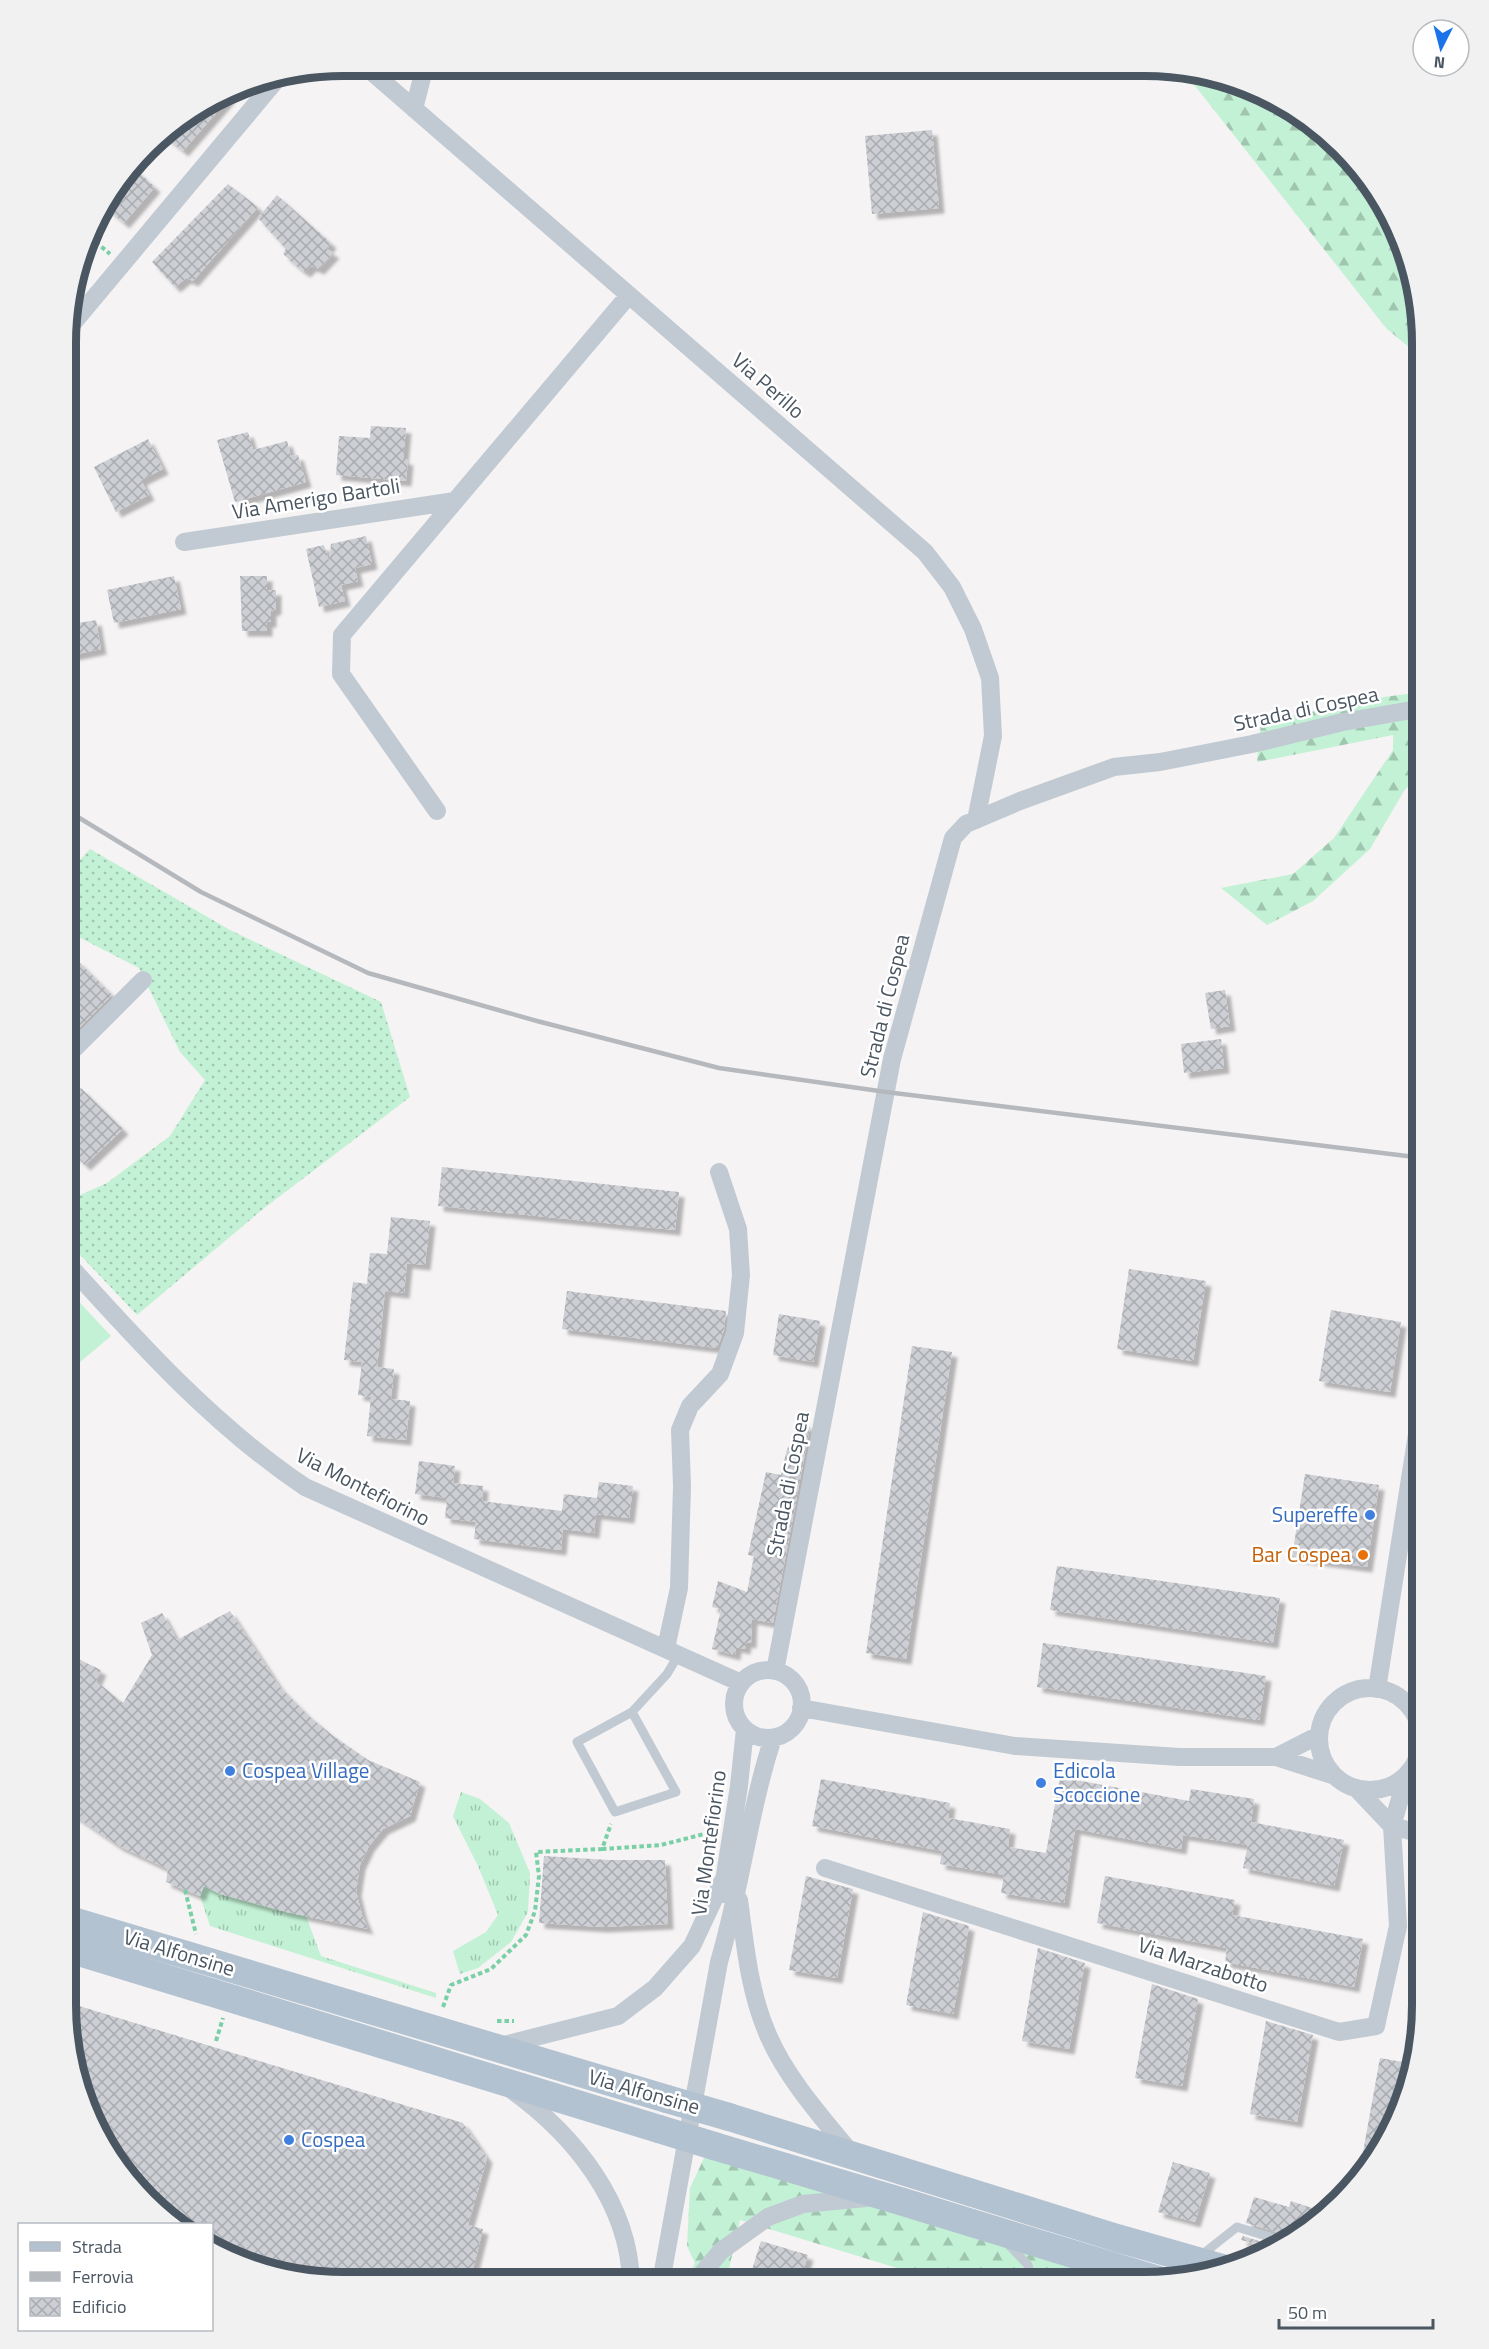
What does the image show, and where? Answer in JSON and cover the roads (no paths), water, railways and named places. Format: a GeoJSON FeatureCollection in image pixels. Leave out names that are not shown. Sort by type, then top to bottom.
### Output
{"type":"FeatureCollection","features":[{"type":"Feature","properties":{"kind":"main road","name":"Via Alfonsine"},"geometry":{"type":"LineString","coordinates":[[76,1922],[729,2116],[1117,2238],[1208,2264]]}},
{"type":"Feature","properties":{"kind":"main road","name":"Via Alfonsine"},"geometry":{"type":"LineString","coordinates":[[76,1951],[992,2229],[1118,2272]]}},
{"type":"Feature","properties":{"kind":"street","name":"Via Perillo"},"geometry":{"type":"LineString","coordinates":[[376,76],[925,552],[952,587],[973,629],[990,678],[993,736],[976,820]]}},
{"type":"Feature","properties":{"kind":"street"},"geometry":{"type":"LineString","coordinates":[[414,109],[422,76]]}},
{"type":"Feature","properties":{"kind":"street"},"geometry":{"type":"LineString","coordinates":[[78,317],[270,88]]}},
{"type":"Feature","properties":{"kind":"street"},"geometry":{"type":"LineString","coordinates":[[437,811],[342,675],[342,635],[629,295]]}},
{"type":"Feature","properties":{"kind":"street","name":"Via Amerigo Bartoli"},"geometry":{"type":"LineString","coordinates":[[184,542],[455,501]]}},
{"type":"Feature","properties":{"kind":"street","name":"Strada di Cospea"},"geometry":{"type":"LineString","coordinates":[[775,1671],[892,1059],[953,838],[966,824],[1020,801],[1114,767],[1160,762],[1252,744],[1343,722],[1412,710]]}},
{"type":"Feature","properties":{"kind":"street"},"geometry":{"type":"LineString","coordinates":[[76,1047],[143,980]]}},
{"type":"Feature","properties":{"kind":"street"},"geometry":{"type":"LineString","coordinates":[[672,1651],[679,1588],[682,1486],[680,1430],[690,1406],[720,1374],[735,1333],[741,1275],[738,1229],[719,1172]]}},
{"type":"Feature","properties":{"kind":"street","name":"Via Montefiorino"},"geometry":{"type":"LineString","coordinates":[[76,1273],[164,1368],[264,1460],[305,1487],[356,1512],[741,1683],[734,1702],[738,1721],[745,1729],[730,1885],[719,1962],[662,2272]]}},
{"type":"Feature","properties":{"kind":"street"},"geometry":{"type":"LineString","coordinates":[[1335,1776],[1323,1757],[1319,1735],[1323,1719],[1332,1705],[1345,1695],[1360,1689],[1377,1689],[1412,1466]]}},
{"type":"Feature","properties":{"kind":"street"},"geometry":{"type":"LineString","coordinates":[[741,1683],[756,1672],[775,1671],[792,1681],[798,1689],[801,1708],[795,1725],[789,1731],[773,1738],[758,1737],[745,1729]]}},
{"type":"Feature","properties":{"kind":"street","name":"Via Marzabotto"},"geometry":{"type":"LineString","coordinates":[[1377,1689],[1391,1693],[1412,1705]]}},
{"type":"Feature","properties":{"kind":"street"},"geometry":{"type":"LineString","coordinates":[[801,1708],[1015,1746],[1179,1757],[1276,1757],[1335,1776],[1347,1785],[1356,1788],[1378,1790],[1394,1784],[1407,1774]]}},
{"type":"Feature","properties":{"kind":"street"},"geometry":{"type":"LineString","coordinates":[[1276,1757],[1319,1735]]}},
{"type":"Feature","properties":{"kind":"street","name":"Via Montefiorino"},"geometry":{"type":"LineString","coordinates":[[730,1885],[773,1738]]}},
{"type":"Feature","properties":{"kind":"street","name":"Via Marzabotto"},"geometry":{"type":"LineString","coordinates":[[825,1868],[1339,2032],[1376,2026],[1398,1926],[1392,1826],[1407,1774],[1412,1766]]}},
{"type":"Feature","properties":{"kind":"street"},"geometry":{"type":"LineString","coordinates":[[1356,1788],[1392,1826],[1412,1831]]}},
{"type":"Feature","properties":{"kind":"street"},"geometry":{"type":"LineString","coordinates":[[495,2047],[618,2016],[655,1988],[692,1946],[730,1885]]}},
{"type":"Feature","properties":{"kind":"street"},"geometry":{"type":"LineString","coordinates":[[730,1885],[747,1967],[766,2031],[813,2108],[853,2155]]}},
{"type":"Feature","properties":{"kind":"street"},"geometry":{"type":"LineString","coordinates":[[497,2080],[542,2112],[595,2172],[625,2235],[630,2272]]}},
{"type":"Feature","properties":{"kind":"street"},"geometry":{"type":"LineString","coordinates":[[703,2272],[721,2251],[768,2217],[803,2204],[856,2198],[900,2201]]}},
{"type":"Feature","properties":{"kind":"street","name":"Via Montefiorino"},"geometry":{"type":"LineString","coordinates":[[659,2272],[666,2243]]}},
{"type":"Feature","properties":{"kind":"lane"},"geometry":{"type":"LineString","coordinates":[[632,1712],[676,1792],[615,1812],[577,1742],[632,1712],[668,1674],[672,1651]]}},
{"type":"Feature","properties":{"kind":"lane"},"geometry":{"type":"LineString","coordinates":[[1208,2264],[1237,2227],[1275,2239]]}},
{"type":"Feature","properties":{"kind":"lane"},"geometry":{"type":"LineString","coordinates":[[992,2229],[1028,2265],[1030,2272]]}},
{"type":"Feature","properties":{"kind":"railway"},"geometry":{"type":"LineString","coordinates":[[76,816],[201,892],[368,973],[537,1021],[719,1068],[886,1092],[1412,1157]]}},
{"type":"Feature","properties":{"kind":"place","name":"Supereffe"},"geometry":{"type":"Point","coordinates":[1370,1515]}},
{"type":"Feature","properties":{"kind":"place","name":"Bar Cospea"},"geometry":{"type":"Point","coordinates":[1363,1555]}},
{"type":"Feature","properties":{"kind":"place","name":"Cospea Village"},"geometry":{"type":"Point","coordinates":[230,1771]}},
{"type":"Feature","properties":{"kind":"place","name":"Edicola Scoccione"},"geometry":{"type":"Point","coordinates":[1041,1783]}},
{"type":"Feature","properties":{"kind":"place","name":"Cospea"},"geometry":{"type":"Point","coordinates":[289,2140]}}]}
